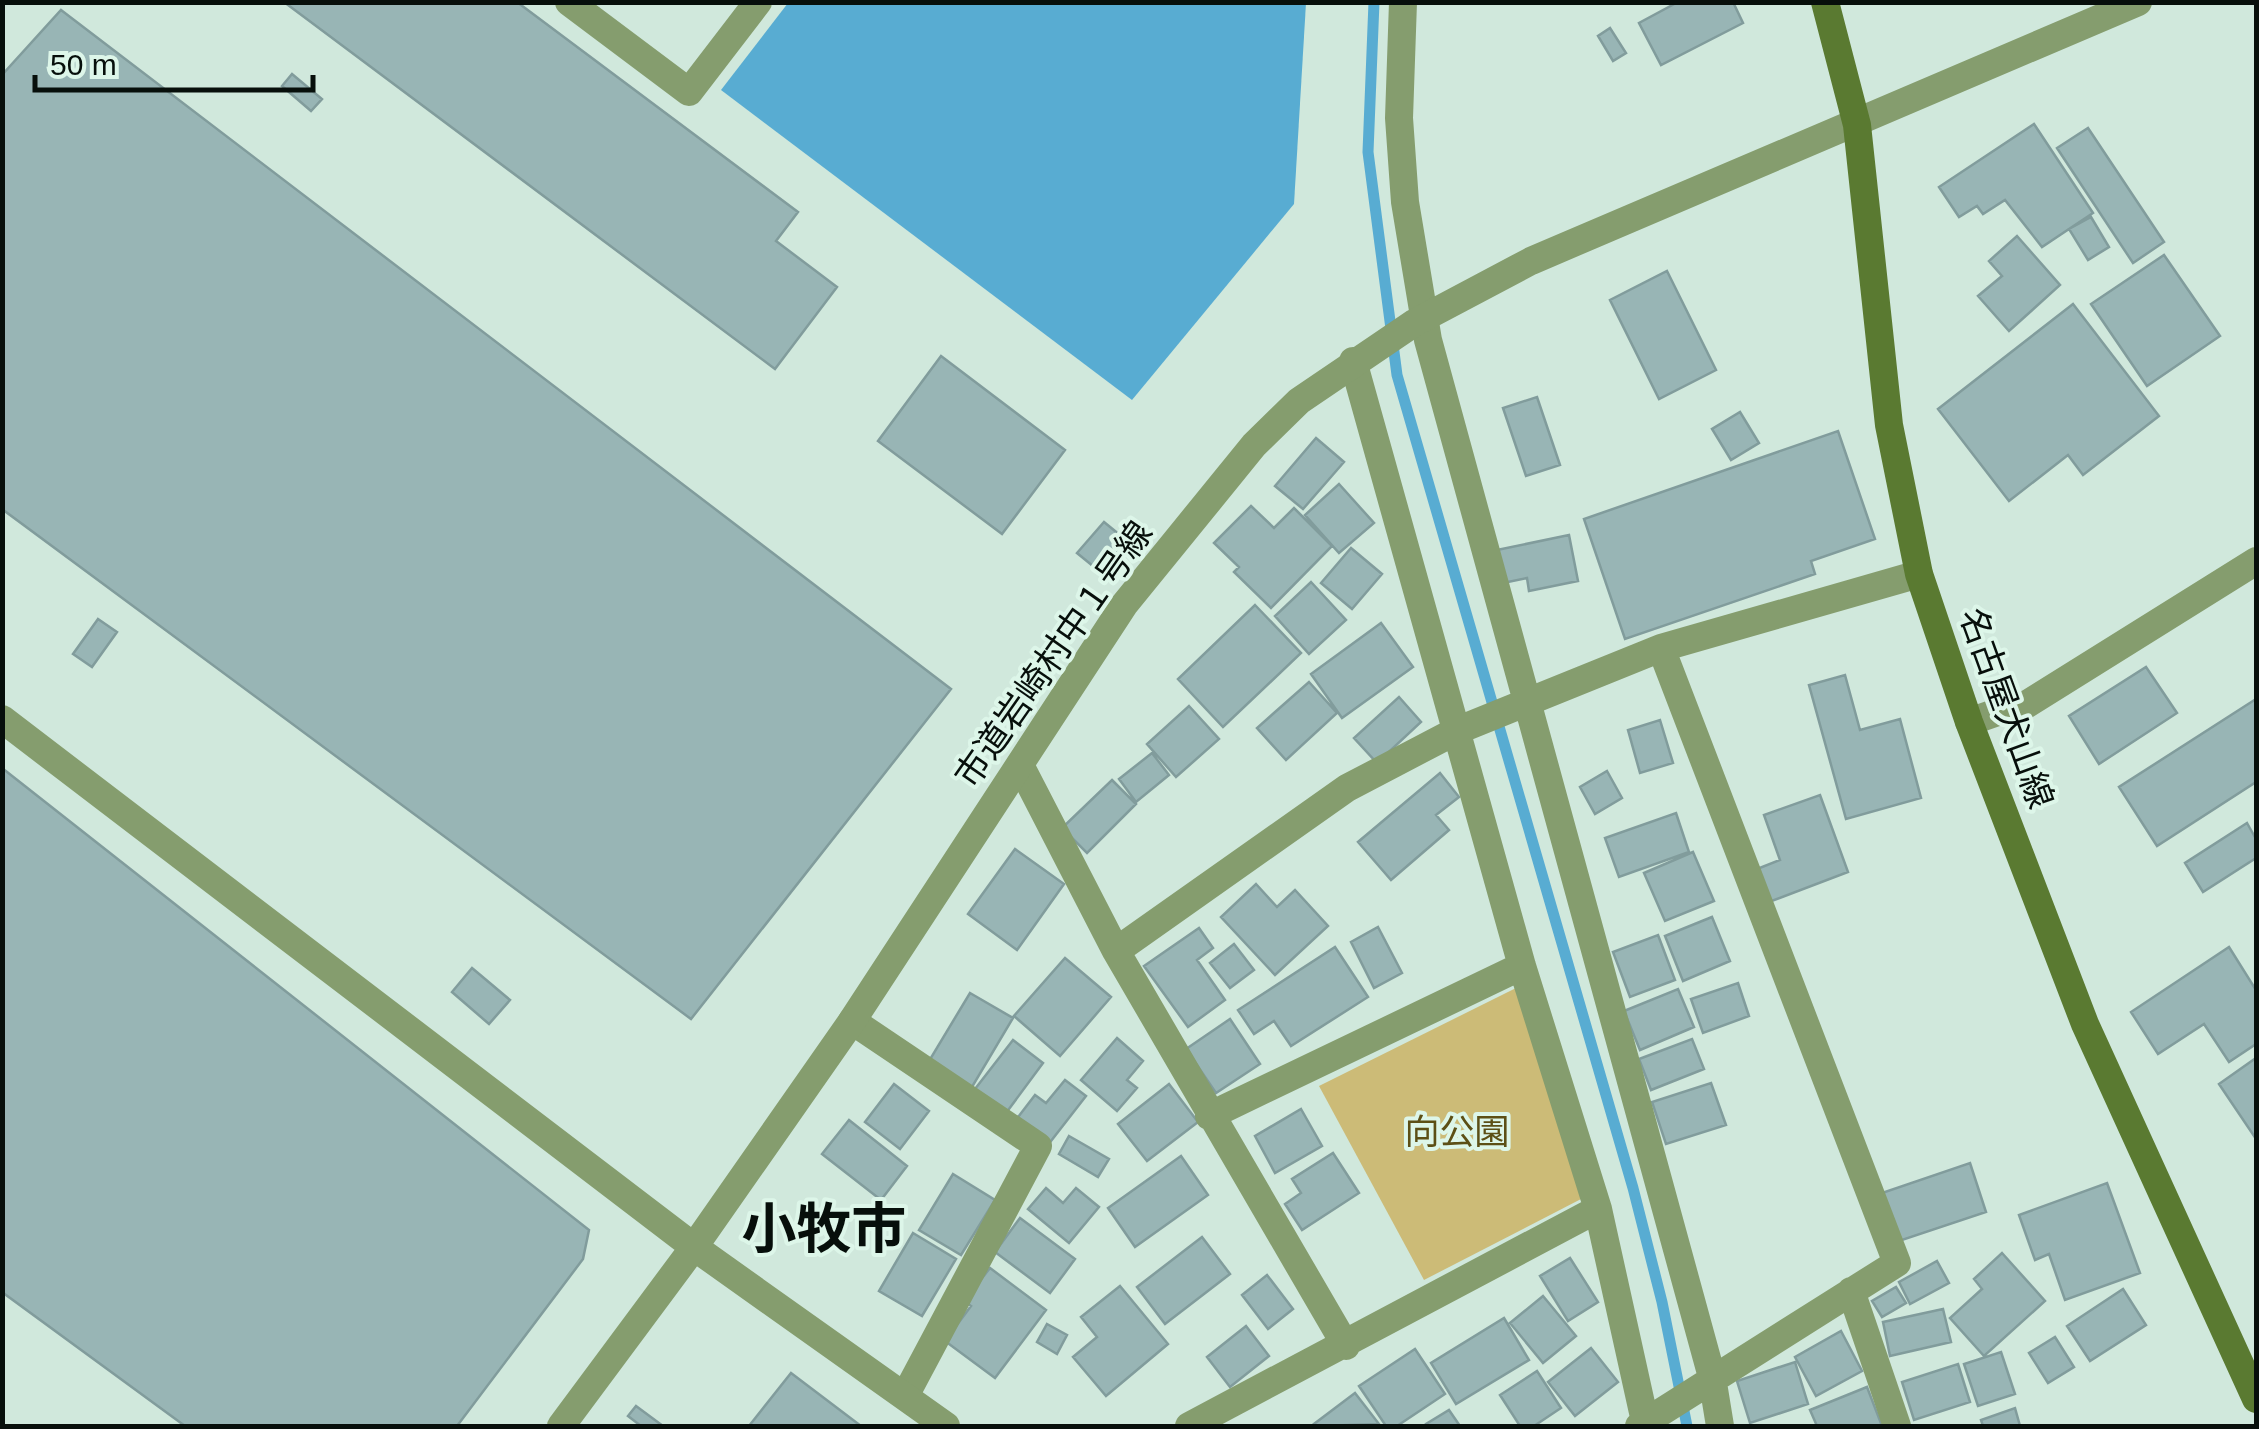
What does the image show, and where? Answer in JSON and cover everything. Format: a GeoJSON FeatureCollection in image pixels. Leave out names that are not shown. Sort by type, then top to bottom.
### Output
{"type":"FeatureCollection","features":[{"type":"Feature","properties":{"kind":"main road","name":"名古屋犬山線"},"geometry":{"type":"LineString","coordinates":[[1825,2],[1858,125],[1889,425],[1920,574],[1969,722],[2085,1024],[2256,1399]]}},
{"type":"Feature","properties":{"kind":"street"},"geometry":{"type":"LineString","coordinates":[[569,2],[689,92],[758,2]]}},
{"type":"Feature","properties":{"kind":"street"},"geometry":{"type":"LineString","coordinates":[[1403,2],[1399,118],[1419,320],[1720,1426]]}},
{"type":"Feature","properties":{"kind":"street","name":"市道岩崎村中１号線"},"geometry":{"type":"LineString","coordinates":[[561,1426],[694,1247],[852,1022],[1124,606],[1254,445],[1298,401],[1352,361],[1419,320],[1532,261],[1647,208],[1858,125],[2138,2]]}},
{"type":"Feature","properties":{"kind":"street"},"geometry":{"type":"LineString","coordinates":[[1352,361],[1464,728],[1522,966],[1598,1208],[1647,1422],[1897,1264],[1661,648]]}},
{"type":"Feature","properties":{"kind":"street"},"geometry":{"type":"LineString","coordinates":[[1969,722],[2009,708],[2019,709],[2256,561]]}},
{"type":"Feature","properties":{"kind":"street"},"geometry":{"type":"LineString","coordinates":[[1116,950],[1347,788],[1464,728],[1661,648],[1920,574]]}},
{"type":"Feature","properties":{"kind":"street"},"geometry":{"type":"LineString","coordinates":[[2,719],[694,1247],[946,1426]]}},
{"type":"Feature","properties":{"kind":"street"},"geometry":{"type":"LineString","coordinates":[[1020,765],[1116,950],[1209,1116],[1346,1346]]}},
{"type":"Feature","properties":{"kind":"street"},"geometry":{"type":"LineString","coordinates":[[1209,1116],[1522,966]]}},
{"type":"Feature","properties":{"kind":"street"},"geometry":{"type":"LineString","coordinates":[[852,1022],[1038,1146],[906,1396]]}},
{"type":"Feature","properties":{"kind":"street"},"geometry":{"type":"LineString","coordinates":[[1189,1426],[1346,1346],[1598,1208]]}},
{"type":"Feature","properties":{"kind":"street"},"geometry":{"type":"LineString","coordinates":[[1852,1290],[1897,1426]]}},
{"type":"Feature","properties":{"kind":"green space","name":"向公園"},"geometry":{"type":"Polygon","coordinates":[[[1516,988],[1583,1198],[1424,1280],[1319,1086],[1516,988]]]}},
{"type":"Feature","properties":{"kind":"water"},"geometry":{"type":"Polygon","coordinates":[[[788,3],[1306,3],[1294,204],[1132,400],[721,90],[788,3]]]}},
{"type":"Feature","properties":{"kind":"building"},"geometry":{"type":"Polygon","coordinates":[[[284,2],[517,2],[798,212],[776,241],[837,287],[775,369],[284,2]]]}},
{"type":"Feature","properties":{"kind":"building"},"geometry":{"type":"Polygon","coordinates":[[[1678,2],[1733,2],[1743,23],[1661,65],[1639,23],[1678,2]]]}},
{"type":"Feature","properties":{"kind":"building"},"geometry":{"type":"Polygon","coordinates":[[[61,10],[951,689],[691,1019],[2,509],[2,75],[61,10]]]}},
{"type":"Feature","properties":{"kind":"building"},"geometry":{"type":"Polygon","coordinates":[[[1610,28],[1626,53],[1613,61],[1598,36],[1610,28]]]}},
{"type":"Feature","properties":{"kind":"building"},"geometry":{"type":"Polygon","coordinates":[[[292,74],[322,99],[311,111],[282,86],[292,74]]]}},
{"type":"Feature","properties":{"kind":"building"},"geometry":{"type":"Polygon","coordinates":[[[2034,124],[2093,213],[2042,247],[2005,200],[1983,214],[1977,206],[1959,217],[1939,187],[2034,124]]]}},
{"type":"Feature","properties":{"kind":"building"},"geometry":{"type":"Polygon","coordinates":[[[2088,128],[2164,242],[2133,263],[2057,148],[2088,128]]]}},
{"type":"Feature","properties":{"kind":"building"},"geometry":{"type":"Polygon","coordinates":[[[2091,217],[2109,247],[2088,260],[2069,229],[2091,217]]]}},
{"type":"Feature","properties":{"kind":"building"},"geometry":{"type":"Polygon","coordinates":[[[2017,236],[2060,285],[2009,331],[1978,296],[2002,276],[1989,261],[2017,236]]]}},
{"type":"Feature","properties":{"kind":"building"},"geometry":{"type":"Polygon","coordinates":[[[2164,255],[2220,336],[2147,386],[2091,304],[2164,255]]]}},
{"type":"Feature","properties":{"kind":"building"},"geometry":{"type":"Polygon","coordinates":[[[1667,271],[1716,370],[1659,399],[1610,300],[1667,271]]]}},
{"type":"Feature","properties":{"kind":"building"},"geometry":{"type":"Polygon","coordinates":[[[2073,304],[2159,416],[2083,475],[2068,455],[2009,501],[1938,409],[2073,304]]]}},
{"type":"Feature","properties":{"kind":"building"},"geometry":{"type":"Polygon","coordinates":[[[941,356],[1065,450],[1002,534],[878,441],[941,356]]]}},
{"type":"Feature","properties":{"kind":"building"},"geometry":{"type":"Polygon","coordinates":[[[1537,397],[1560,465],[1526,476],[1503,408],[1537,397]]]}},
{"type":"Feature","properties":{"kind":"building"},"geometry":{"type":"Polygon","coordinates":[[[1740,412],[1759,443],[1731,460],[1712,429],[1740,412]]]}},
{"type":"Feature","properties":{"kind":"building"},"geometry":{"type":"Polygon","coordinates":[[[1838,431],[1875,539],[1811,561],[1815,574],[1625,639],[1584,519],[1838,431]]]}},
{"type":"Feature","properties":{"kind":"building"},"geometry":{"type":"Polygon","coordinates":[[[1316,438],[1344,462],[1303,509],[1275,486],[1316,438]]]}},
{"type":"Feature","properties":{"kind":"building"},"geometry":{"type":"Polygon","coordinates":[[[1339,484],[1374,523],[1339,553],[1305,515],[1339,484]]]}},
{"type":"Feature","properties":{"kind":"building"},"geometry":{"type":"Polygon","coordinates":[[[1251,506],[1274,528],[1294,508],[1332,546],[1271,608],[1234,572],[1239,567],[1214,543],[1251,506]]]}},
{"type":"Feature","properties":{"kind":"building"},"geometry":{"type":"Polygon","coordinates":[[[1104,522],[1126,540],[1099,571],[1077,553],[1104,522]]]}},
{"type":"Feature","properties":{"kind":"building"},"geometry":{"type":"Polygon","coordinates":[[[1569,535],[1578,581],[1529,591],[1527,578],[1503,583],[1497,550],[1569,535]]]}},
{"type":"Feature","properties":{"kind":"building"},"geometry":{"type":"Polygon","coordinates":[[[1351,548],[1382,574],[1352,609],[1321,583],[1351,548]]]}},
{"type":"Feature","properties":{"kind":"building"},"geometry":{"type":"Polygon","coordinates":[[[1311,582],[1346,620],[1309,654],[1275,616],[1311,582]]]}},
{"type":"Feature","properties":{"kind":"building"},"geometry":{"type":"Polygon","coordinates":[[[1255,605],[1301,653],[1223,727],[1178,679],[1255,605]]]}},
{"type":"Feature","properties":{"kind":"building"},"geometry":{"type":"Polygon","coordinates":[[[98,619],[117,632],[92,667],[73,654],[98,619]]]}},
{"type":"Feature","properties":{"kind":"building"},"geometry":{"type":"Polygon","coordinates":[[[1381,623],[1413,667],[1342,718],[1311,674],[1381,623]]]}},
{"type":"Feature","properties":{"kind":"building"},"geometry":{"type":"Polygon","coordinates":[[[2146,667],[2177,713],[2099,764],[2069,716],[2146,667]]]}},
{"type":"Feature","properties":{"kind":"building"},"geometry":{"type":"Polygon","coordinates":[[[1845,675],[1860,730],[1900,719],[1921,798],[1846,819],[1809,685],[1845,675]]]}},
{"type":"Feature","properties":{"kind":"building"},"geometry":{"type":"Polygon","coordinates":[[[1309,682],[1337,713],[1286,760],[1257,728],[1309,682]]]}},
{"type":"Feature","properties":{"kind":"building"},"geometry":{"type":"Polygon","coordinates":[[[1399,697],[1421,722],[1377,763],[1354,738],[1399,697]]]}},
{"type":"Feature","properties":{"kind":"building"},"geometry":{"type":"Polygon","coordinates":[[[2256,699],[2256,782],[2157,846],[2119,787],[2256,699]]]}},
{"type":"Feature","properties":{"kind":"building"},"geometry":{"type":"Polygon","coordinates":[[[1189,706],[1219,739],[1176,777],[1147,744],[1189,706]]]}},
{"type":"Feature","properties":{"kind":"building"},"geometry":{"type":"Polygon","coordinates":[[[1660,720],[1673,763],[1640,773],[1628,730],[1660,720]]]}},
{"type":"Feature","properties":{"kind":"building"},"geometry":{"type":"Polygon","coordinates":[[[1152,753],[1169,775],[1136,802],[1119,779],[1152,753]]]}},
{"type":"Feature","properties":{"kind":"building"},"geometry":{"type":"Polygon","coordinates":[[[2,768],[589,1230],[583,1259],[457,1426],[185,1426],[2,1292],[2,768]]]}},
{"type":"Feature","properties":{"kind":"building"},"geometry":{"type":"Polygon","coordinates":[[[1607,771],[1622,798],[1595,814],[1580,787],[1607,771]]]}},
{"type":"Feature","properties":{"kind":"building"},"geometry":{"type":"Polygon","coordinates":[[[1440,773],[1459,797],[1436,815],[1449,830],[1391,880],[1358,842],[1440,773]]]}},
{"type":"Feature","properties":{"kind":"building"},"geometry":{"type":"Polygon","coordinates":[[[1112,780],[1136,804],[1087,853],[1062,828],[1112,780]]]}},
{"type":"Feature","properties":{"kind":"building"},"geometry":{"type":"Polygon","coordinates":[[[1820,795],[1848,872],[1769,902],[1757,869],[1780,860],[1764,815],[1820,795]]]}},
{"type":"Feature","properties":{"kind":"building"},"geometry":{"type":"Polygon","coordinates":[[[1676,813],[1689,852],[1619,877],[1605,838],[1676,813]]]}},
{"type":"Feature","properties":{"kind":"building"},"geometry":{"type":"Polygon","coordinates":[[[2247,823],[2256,839],[2256,858],[2203,892],[2185,863],[2247,823]]]}},
{"type":"Feature","properties":{"kind":"building"},"geometry":{"type":"Polygon","coordinates":[[[1015,849],[1064,884],[1017,950],[968,914],[1015,849]]]}},
{"type":"Feature","properties":{"kind":"building"},"geometry":{"type":"Polygon","coordinates":[[[1693,852],[1714,901],[1665,921],[1644,873],[1693,852]]]}},
{"type":"Feature","properties":{"kind":"building"},"geometry":{"type":"Polygon","coordinates":[[[1256,884],[1277,907],[1295,890],[1328,926],[1275,975],[1221,917],[1256,884]]]}},
{"type":"Feature","properties":{"kind":"building"},"geometry":{"type":"Polygon","coordinates":[[[1712,917],[1730,961],[1683,981],[1665,936],[1712,917]]]}},
{"type":"Feature","properties":{"kind":"building"},"geometry":{"type":"Polygon","coordinates":[[[1378,927],[1402,973],[1374,988],[1351,942],[1378,927]]]}},
{"type":"Feature","properties":{"kind":"building"},"geometry":{"type":"Polygon","coordinates":[[[1199,928],[1213,948],[1197,960],[1225,1000],[1188,1027],[1144,966],[1199,928]]]}},
{"type":"Feature","properties":{"kind":"building"},"geometry":{"type":"Polygon","coordinates":[[[1658,935],[1675,980],[1630,997],[1613,952],[1658,935]]]}},
{"type":"Feature","properties":{"kind":"building"},"geometry":{"type":"Polygon","coordinates":[[[1234,944],[1254,970],[1230,988],[1210,963],[1234,944]]]}},
{"type":"Feature","properties":{"kind":"building"},"geometry":{"type":"Polygon","coordinates":[[[1335,947],[1368,997],[1291,1046],[1274,1021],[1254,1034],[1238,1010],[1335,947]]]}},
{"type":"Feature","properties":{"kind":"building"},"geometry":{"type":"Polygon","coordinates":[[[2229,947],[2256,990],[2256,1044],[2229,1062],[2204,1024],[2158,1054],[2131,1012],[2229,947]]]}},
{"type":"Feature","properties":{"kind":"building"},"geometry":{"type":"Polygon","coordinates":[[[1065,958],[1111,997],[1060,1056],[1014,1016],[1065,958]]]}},
{"type":"Feature","properties":{"kind":"building"},"geometry":{"type":"Polygon","coordinates":[[[472,968],[510,1000],[489,1024],[452,992],[472,968]]]}},
{"type":"Feature","properties":{"kind":"building"},"geometry":{"type":"Polygon","coordinates":[[[1738,983],[1749,1016],[1703,1033],[1691,999],[1738,983]]]}},
{"type":"Feature","properties":{"kind":"building"},"geometry":{"type":"Polygon","coordinates":[[[1678,989],[1694,1027],[1640,1050],[1624,1011],[1678,989]]]}},
{"type":"Feature","properties":{"kind":"building"},"geometry":{"type":"Polygon","coordinates":[[[970,993],[1013,1018],[969,1092],[926,1066],[970,993]]]}},
{"type":"Feature","properties":{"kind":"building"},"geometry":{"type":"Polygon","coordinates":[[[1230,1019],[1260,1064],[1216,1093],[1186,1049],[1230,1019]]]}},
{"type":"Feature","properties":{"kind":"building"},"geometry":{"type":"Polygon","coordinates":[[[1117,1038],[1143,1061],[1127,1080],[1137,1088],[1117,1111],[1081,1080],[1117,1038]]]}},
{"type":"Feature","properties":{"kind":"building"},"geometry":{"type":"Polygon","coordinates":[[[1692,1039],[1704,1069],[1651,1090],[1639,1059],[1692,1039]]]}},
{"type":"Feature","properties":{"kind":"building"},"geometry":{"type":"Polygon","coordinates":[[[1013,1040],[1043,1063],[1006,1113],[975,1089],[1013,1040]]]}},
{"type":"Feature","properties":{"kind":"building"},"geometry":{"type":"Polygon","coordinates":[[[2256,1058],[2256,1139],[2219,1084],[2256,1058]]]}},
{"type":"Feature","properties":{"kind":"building"},"geometry":{"type":"Polygon","coordinates":[[[1065,1080],[1086,1096],[1044,1150],[1012,1125],[1035,1095],[1046,1103],[1065,1080]]]}},
{"type":"Feature","properties":{"kind":"building"},"geometry":{"type":"Polygon","coordinates":[[[1711,1083],[1726,1125],[1666,1144],[1652,1102],[1711,1083]]]}},
{"type":"Feature","properties":{"kind":"building"},"geometry":{"type":"Polygon","coordinates":[[[894,1084],[929,1111],[900,1149],[865,1122],[894,1084]]]}},
{"type":"Feature","properties":{"kind":"building"},"geometry":{"type":"Polygon","coordinates":[[[1169,1084],[1198,1122],[1147,1161],[1118,1124],[1169,1084]]]}},
{"type":"Feature","properties":{"kind":"building"},"geometry":{"type":"Polygon","coordinates":[[[1301,1109],[1322,1146],[1275,1173],[1255,1136],[1301,1109]]]}},
{"type":"Feature","properties":{"kind":"building"},"geometry":{"type":"Polygon","coordinates":[[[849,1120],[907,1166],[881,1200],[822,1154],[849,1120]]]}},
{"type":"Feature","properties":{"kind":"building"},"geometry":{"type":"Polygon","coordinates":[[[1069,1136],[1109,1159],[1098,1177],[1059,1154],[1069,1136]]]}},
{"type":"Feature","properties":{"kind":"building"},"geometry":{"type":"Polygon","coordinates":[[[1333,1153],[1359,1193],[1302,1230],[1285,1204],[1301,1193],[1292,1179],[1333,1153]]]}},
{"type":"Feature","properties":{"kind":"building"},"geometry":{"type":"Polygon","coordinates":[[[1181,1156],[1208,1195],[1135,1247],[1108,1208],[1181,1156]]]}},
{"type":"Feature","properties":{"kind":"building"},"geometry":{"type":"Polygon","coordinates":[[[1970,1163],[1986,1212],[1896,1242],[1879,1194],[1970,1163]]]}},
{"type":"Feature","properties":{"kind":"building"},"geometry":{"type":"Polygon","coordinates":[[[953,1174],[995,1200],[961,1255],[919,1230],[953,1174]]]}},
{"type":"Feature","properties":{"kind":"building"},"geometry":{"type":"Polygon","coordinates":[[[2107,1183],[2140,1273],[2065,1300],[2049,1254],[2035,1260],[2019,1215],[2107,1183]]]}},
{"type":"Feature","properties":{"kind":"building"},"geometry":{"type":"Polygon","coordinates":[[[1046,1188],[1063,1203],[1076,1188],[1099,1207],[1069,1243],[1028,1209],[1046,1188]]]}},
{"type":"Feature","properties":{"kind":"building"},"geometry":{"type":"Polygon","coordinates":[[[1020,1218],[1075,1259],[1050,1293],[995,1252],[1020,1218]]]}},
{"type":"Feature","properties":{"kind":"building"},"geometry":{"type":"Polygon","coordinates":[[[913,1233],[956,1259],[922,1316],[879,1291],[913,1233]]]}},
{"type":"Feature","properties":{"kind":"building"},"geometry":{"type":"Polygon","coordinates":[[[1202,1237],[1230,1274],[1165,1324],[1137,1287],[1202,1237]]]}},
{"type":"Feature","properties":{"kind":"building"},"geometry":{"type":"Polygon","coordinates":[[[2002,1253],[2045,1301],[1984,1356],[1950,1318],[1982,1289],[1974,1279],[2002,1253]]]}},
{"type":"Feature","properties":{"kind":"building"},"geometry":{"type":"Polygon","coordinates":[[[1570,1258],[1598,1302],[1568,1321],[1540,1276],[1570,1258]]]}},
{"type":"Feature","properties":{"kind":"building"},"geometry":{"type":"Polygon","coordinates":[[[1937,1261],[1949,1283],[1910,1304],[1899,1282],[1937,1261]]]}},
{"type":"Feature","properties":{"kind":"building"},"geometry":{"type":"Polygon","coordinates":[[[990,1268],[1046,1310],[995,1378],[945,1341],[971,1306],[964,1301],[990,1268]]]}},
{"type":"Feature","properties":{"kind":"building"},"geometry":{"type":"Polygon","coordinates":[[[1267,1275],[1293,1309],[1268,1329],[1242,1295],[1267,1275]]]}},
{"type":"Feature","properties":{"kind":"building"},"geometry":{"type":"Polygon","coordinates":[[[1120,1286],[1168,1344],[1106,1396],[1073,1357],[1097,1337],[1081,1317],[1120,1286]]]}},
{"type":"Feature","properties":{"kind":"building"},"geometry":{"type":"Polygon","coordinates":[[[1896,1287],[1906,1303],[1882,1317],[1872,1301],[1896,1287]]]}},
{"type":"Feature","properties":{"kind":"building"},"geometry":{"type":"Polygon","coordinates":[[[2123,1289],[2146,1325],[2090,1361],[2067,1326],[2123,1289]]]}},
{"type":"Feature","properties":{"kind":"building"},"geometry":{"type":"Polygon","coordinates":[[[1543,1296],[1576,1336],[1543,1363],[1510,1323],[1543,1296]]]}},
{"type":"Feature","properties":{"kind":"building"},"geometry":{"type":"Polygon","coordinates":[[[1943,1309],[1951,1342],[1890,1356],[1883,1322],[1943,1309]]]}},
{"type":"Feature","properties":{"kind":"building"},"geometry":{"type":"Polygon","coordinates":[[[1504,1318],[1529,1360],[1456,1404],[1431,1363],[1504,1318]]]}},
{"type":"Feature","properties":{"kind":"building"},"geometry":{"type":"Polygon","coordinates":[[[1047,1324],[1067,1335],[1057,1354],[1037,1342],[1047,1324]]]}},
{"type":"Feature","properties":{"kind":"building"},"geometry":{"type":"Polygon","coordinates":[[[1246,1326],[1269,1356],[1230,1387],[1207,1357],[1246,1326]]]}},
{"type":"Feature","properties":{"kind":"building"},"geometry":{"type":"Polygon","coordinates":[[[1841,1331],[1862,1371],[1816,1396],[1795,1357],[1841,1331]]]}},
{"type":"Feature","properties":{"kind":"building"},"geometry":{"type":"Polygon","coordinates":[[[2055,1337],[2074,1367],[2048,1383],[2029,1353],[2055,1337]]]}},
{"type":"Feature","properties":{"kind":"building"},"geometry":{"type":"Polygon","coordinates":[[[1591,1348],[1618,1382],[1575,1416],[1548,1382],[1591,1348]]]}},
{"type":"Feature","properties":{"kind":"building"},"geometry":{"type":"Polygon","coordinates":[[[1415,1349],[1445,1394],[1397,1426],[1386,1426],[1359,1386],[1415,1349]]]}},
{"type":"Feature","properties":{"kind":"building"},"geometry":{"type":"Polygon","coordinates":[[[2001,1352],[2015,1394],[1978,1406],[1964,1364],[2001,1352]]]}},
{"type":"Feature","properties":{"kind":"building"},"geometry":{"type":"Polygon","coordinates":[[[1795,1362],[1808,1404],[1750,1423],[1737,1381],[1795,1362]]]}},
{"type":"Feature","properties":{"kind":"building"},"geometry":{"type":"Polygon","coordinates":[[[1958,1364],[1970,1402],[1914,1420],[1902,1382],[1958,1364]]]}},
{"type":"Feature","properties":{"kind":"building"},"geometry":{"type":"Polygon","coordinates":[[[1537,1371],[1561,1408],[1534,1426],[1520,1426],[1500,1395],[1537,1371]]]}},
{"type":"Feature","properties":{"kind":"building"},"geometry":{"type":"Polygon","coordinates":[[[791,1373],[861,1426],[749,1426],[791,1373]]]}},
{"type":"Feature","properties":{"kind":"building"},"geometry":{"type":"Polygon","coordinates":[[[1867,1387],[1882,1426],[1817,1426],[1810,1410],[1867,1387]]]}},
{"type":"Feature","properties":{"kind":"building"},"geometry":{"type":"Polygon","coordinates":[[[1355,1393],[1379,1424],[1314,1424],[1355,1393]]]}},
{"type":"Feature","properties":{"kind":"building"},"geometry":{"type":"Polygon","coordinates":[[[636,1406],[663,1426],[641,1426],[628,1416],[636,1406]]]}},
{"type":"Feature","properties":{"kind":"building"},"geometry":{"type":"Polygon","coordinates":[[[2015,1408],[2020,1426],[1983,1426],[1981,1420],[2015,1408]]]}},
{"type":"Feature","properties":{"kind":"building"},"geometry":{"type":"Polygon","coordinates":[[[1449,1410],[1460,1426],[1427,1426],[1426,1424],[1449,1410]]]}},
{"type":"Feature","properties":{"kind":"waterway"},"geometry":{"type":"LineString","coordinates":[[1374,2],[1368,152],[1397,375],[1633,1188],[1662,1302],[1687,1426]]}},
{"type":"Feature","properties":{"kind":"district","name":"小牧市"},"geometry":{"type":"Point","coordinates":[824,1229]}}]}
